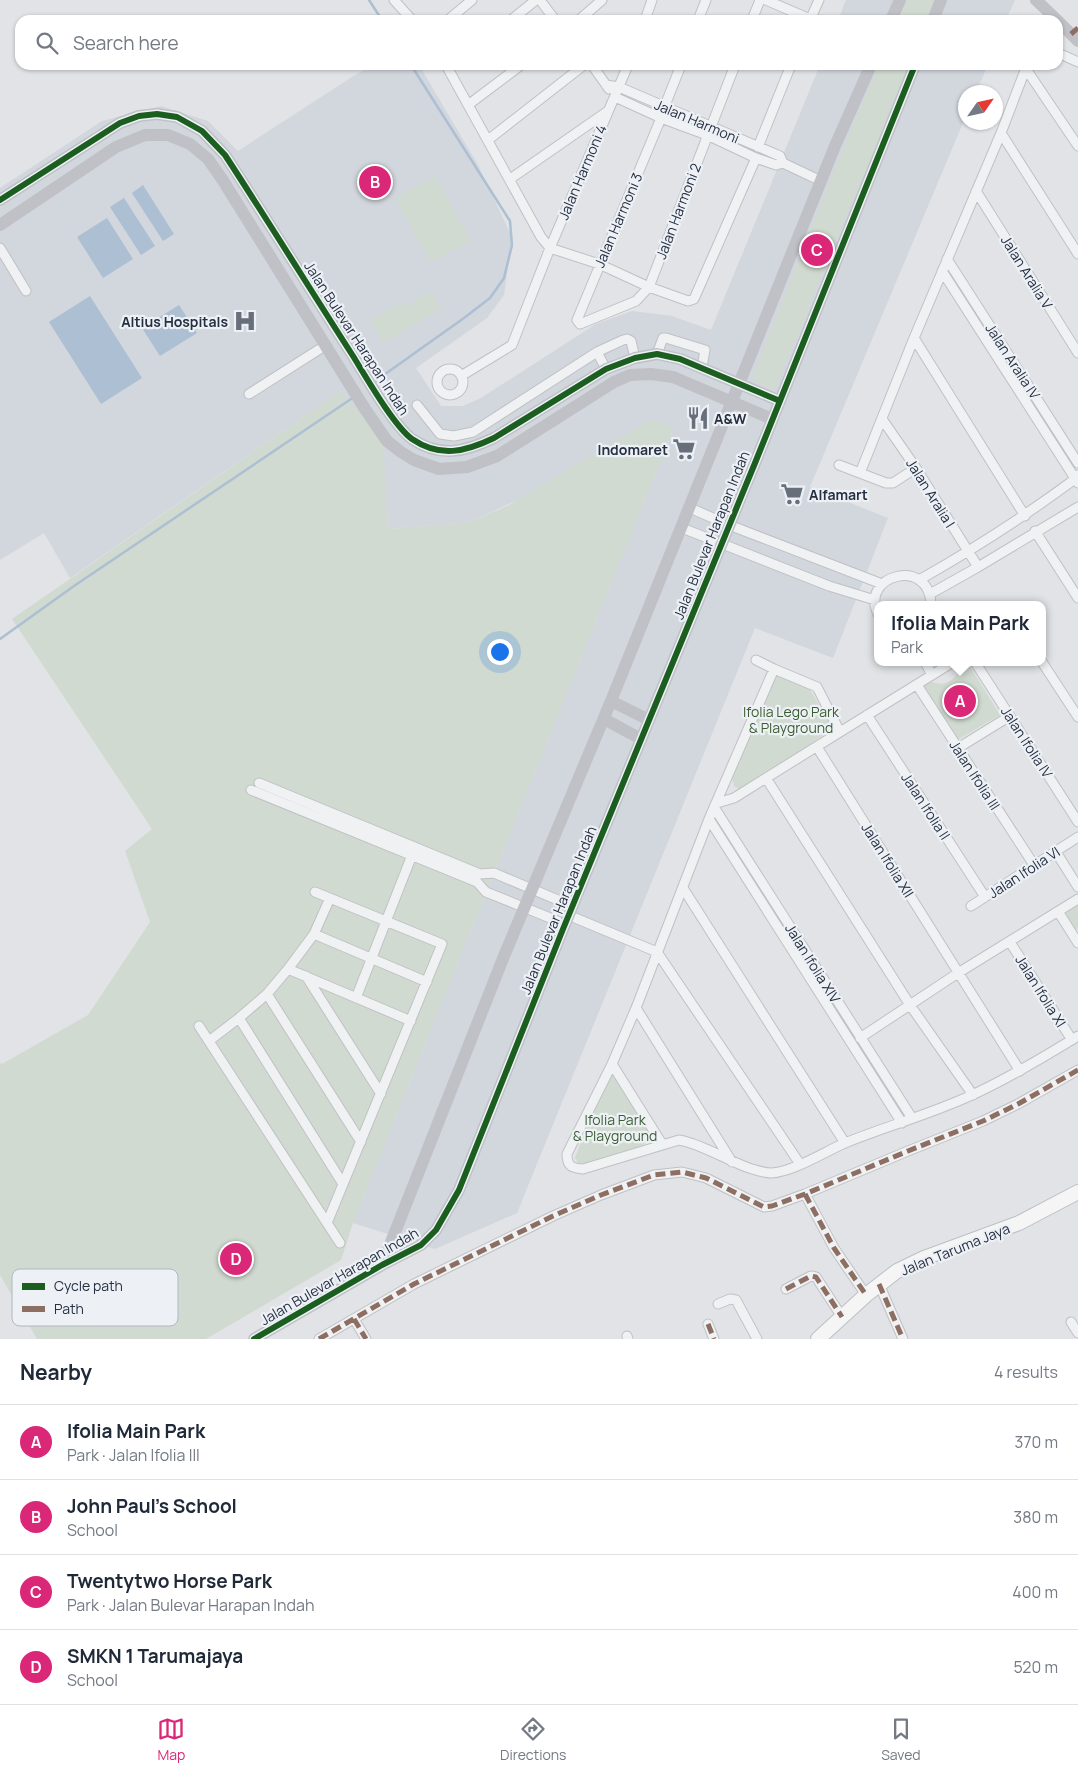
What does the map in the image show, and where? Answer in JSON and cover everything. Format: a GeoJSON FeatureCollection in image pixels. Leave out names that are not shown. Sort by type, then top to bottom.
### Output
{"type":"FeatureCollection","features":[{"type":"Feature","properties":{"kind":"main road","name":"Jalan Taruma Jaya"},"geometry":{"type":"LineString","coordinates":[[818,1339],[866,1295],[897,1271],[924,1258],[1019,1223],[1078,1192]]}},
{"type":"Feature","properties":{"kind":"street"},"geometry":{"type":"LineString","coordinates":[[454,15],[472,0]]}},
{"type":"Feature","properties":{"kind":"street"},"geometry":{"type":"LineString","coordinates":[[518,15],[538,0],[551,15]]}},
{"type":"Feature","properties":{"kind":"street"},"geometry":{"type":"LineString","coordinates":[[585,15],[602,0]]}},
{"type":"Feature","properties":{"kind":"street"},"geometry":{"type":"LineString","coordinates":[[647,15],[652,0]]}},
{"type":"Feature","properties":{"kind":"street"},"geometry":{"type":"LineString","coordinates":[[700,15],[706,0]]}},
{"type":"Feature","properties":{"kind":"street"},"geometry":{"type":"LineString","coordinates":[[754,15],[760,0]]}},
{"type":"Feature","properties":{"kind":"street"},"geometry":{"type":"LineString","coordinates":[[766,0],[799,15]]}},
{"type":"Feature","properties":{"kind":"street"},"geometry":{"type":"LineString","coordinates":[[812,15],[819,0]]}},
{"type":"Feature","properties":{"kind":"street"},"geometry":{"type":"LineString","coordinates":[[893,15],[900,0]]}},
{"type":"Feature","properties":{"kind":"street"},"geometry":{"type":"LineString","coordinates":[[935,15],[941,0]]}},
{"type":"Feature","properties":{"kind":"street"},"geometry":{"type":"LineString","coordinates":[[1036,0],[1051,15]]}},
{"type":"Feature","properties":{"kind":"street"},"geometry":{"type":"LineString","coordinates":[[398,2],[408,15]]}},
{"type":"Feature","properties":{"kind":"street"},"geometry":{"type":"LineString","coordinates":[[1063,25],[1076,34]]}},
{"type":"Feature","properties":{"kind":"street"},"geometry":{"type":"LineString","coordinates":[[1063,56],[1078,62]]}},
{"type":"Feature","properties":{"kind":"street"},"geometry":{"type":"LineString","coordinates":[[451,70],[541,237],[550,248],[599,264],[650,287],[688,301],[694,300],[756,158]]}},
{"type":"Feature","properties":{"kind":"street"},"geometry":{"type":"LineString","coordinates":[[468,104],[514,70]]}},
{"type":"Feature","properties":{"kind":"street"},"geometry":{"type":"LineString","coordinates":[[488,140],[578,70]]}},
{"type":"Feature","properties":{"kind":"street"},"geometry":{"type":"LineString","coordinates":[[596,70],[615,97]]}},
{"type":"Feature","properties":{"kind":"street","name":"Jalan Harmoni 4"},"geometry":{"type":"LineString","coordinates":[[461,376],[512,345],[550,248],[626,70]]}},
{"type":"Feature","properties":{"kind":"street"},"geometry":{"type":"LineString","coordinates":[[664,108],[679,70]]}},
{"type":"Feature","properties":{"kind":"street","name":"Jalan Harmoni 2"},"geometry":{"type":"LineString","coordinates":[[650,287],[733,70]]}},
{"type":"Feature","properties":{"kind":"street"},"geometry":{"type":"LineString","coordinates":[[758,147],[790,70]]}},
{"type":"Feature","properties":{"kind":"street","name":"Jalan Bulevar Harapan Indah"},"geometry":{"type":"LineString","coordinates":[[382,1265],[524,907],[604,720],[821,181],[869,70]]}},
{"type":"Feature","properties":{"kind":"street","name":"Jalan Bulevar Harapan Indah"},"geometry":{"type":"LineString","coordinates":[[254,1339],[428,1240],[460,1190],[568,915],[730,525],[913,70]]}},
{"type":"Feature","properties":{"kind":"street"},"geometry":{"type":"LineString","coordinates":[[860,473],[942,270],[1002,133],[1026,70]]}},
{"type":"Feature","properties":{"kind":"street"},"geometry":{"type":"LineString","coordinates":[[1029,70],[1078,146]]}},
{"type":"Feature","properties":{"kind":"street","name":"Jalan Harmoni"},"geometry":{"type":"LineString","coordinates":[[606,85],[619,88],[664,108],[709,130],[756,158],[776,165],[783,163],[821,181]]}},
{"type":"Feature","properties":{"kind":"street","name":"Jalan Harmoni"},"geometry":{"type":"LineString","coordinates":[[615,97],[661,118],[709,130],[758,147],[780,156],[783,163]]}},
{"type":"Feature","properties":{"kind":"street"},"geometry":{"type":"LineString","coordinates":[[510,179],[608,111]]}},
{"type":"Feature","properties":{"kind":"street","name":"Jalan Bulevar Harapan Indah"},"geometry":{"type":"LineString","coordinates":[[0,200],[120,123],[139,116],[158,114],[177,117],[202,130],[225,155],[358,365],[402,430],[412,439],[439,451],[457,451],[475,447],[494,438],[606,369],[635,358],[657,354],[680,359],[702,367],[780,401]]}},
{"type":"Feature","properties":{"kind":"street","name":"Jalan Harmoni 3"},"geometry":{"type":"LineString","coordinates":[[650,287],[636,301],[581,324],[578,323],[577,320],[599,264],[661,118]]}},
{"type":"Feature","properties":{"kind":"street"},"geometry":{"type":"LineString","coordinates":[[1002,133],[1078,254]]}},
{"type":"Feature","properties":{"kind":"street","name":"Jalan Bulevar Harapan Indah"},"geometry":{"type":"LineString","coordinates":[[0,225],[116,147],[145,135],[168,136],[190,144],[208,159],[226,185],[365,409],[387,441],[414,460],[439,469],[467,467],[497,456],[614,382],[630,375],[651,374],[673,377],[772,419]]}},
{"type":"Feature","properties":{"kind":"street"},"geometry":{"type":"LineString","coordinates":[[226,185],[239,177]]}},
{"type":"Feature","properties":{"kind":"street","name":"Jalan Aralia V"},"geometry":{"type":"LineString","coordinates":[[976,191],[1078,353]]}},
{"type":"Feature","properties":{"kind":"street"},"geometry":{"type":"LineString","coordinates":[[0,248],[26,291]]}},
{"type":"Feature","properties":{"kind":"street","name":"Jalan Aralia IV"},"geometry":{"type":"LineString","coordinates":[[947,259],[1078,463]]}},
{"type":"Feature","properties":{"kind":"street"},"geometry":{"type":"LineString","coordinates":[[919,580],[1025,516],[1077,479],[942,270]]}},
{"type":"Feature","properties":{"kind":"street"},"geometry":{"type":"LineString","coordinates":[[296,298],[310,289]]}},
{"type":"Feature","properties":{"kind":"street"},"geometry":{"type":"LineString","coordinates":[[657,354],[661,341],[663,338],[666,338],[705,350],[702,367]]}},
{"type":"Feature","properties":{"kind":"street"},"geometry":{"type":"LineString","coordinates":[[914,338],[1025,516]]}},
{"type":"Feature","properties":{"kind":"street"},"geometry":{"type":"LineString","coordinates":[[417,405],[435,429],[444,435],[463,435],[486,425],[597,352],[627,340],[631,342],[635,358]]}},
{"type":"Feature","properties":{"kind":"street"},"geometry":{"type":"LineString","coordinates":[[249,394],[326,345]]}},
{"type":"Feature","properties":{"kind":"street"},"geometry":{"type":"LineString","coordinates":[[597,352],[606,369]]}},
{"type":"Feature","properties":{"kind":"street","name":"Jalan Aralia I"},"geometry":{"type":"LineString","coordinates":[[882,419],[916,468],[978,567]]}},
{"type":"Feature","properties":{"kind":"street"},"geometry":{"type":"LineString","coordinates":[[486,425],[494,438]]}},
{"type":"Feature","properties":{"kind":"street"},"geometry":{"type":"LineString","coordinates":[[439,451],[444,435]]}},
{"type":"Feature","properties":{"kind":"street"},"geometry":{"type":"LineString","coordinates":[[839,465],[886,483],[893,482],[916,468]]}},
{"type":"Feature","properties":{"kind":"street"},"geometry":{"type":"LineString","coordinates":[[930,594],[1078,506]]}},
{"type":"Feature","properties":{"kind":"street"},"geometry":{"type":"LineString","coordinates":[[690,508],[882,584]]}},
{"type":"Feature","properties":{"kind":"street"},"geometry":{"type":"LineString","coordinates":[[682,528],[829,586],[875,600],[882,584],[890,578],[900,575],[910,576],[926,586],[931,601]]}},
{"type":"Feature","properties":{"kind":"street"},"geometry":{"type":"LineString","coordinates":[[1035,531],[1078,598]]}},
{"type":"Feature","properties":{"kind":"street"},"geometry":{"type":"LineString","coordinates":[[756,660],[817,687],[840,732]]}},
{"type":"Feature","properties":{"kind":"street"},"geometry":{"type":"LineString","coordinates":[[927,666],[932,675]]}},
{"type":"Feature","properties":{"kind":"street"},"geometry":{"type":"LineString","coordinates":[[715,805],[734,798],[946,666]]}},
{"type":"Feature","properties":{"kind":"street","name":"Jalan Ifolia IV"},"geometry":{"type":"LineString","coordinates":[[978,666],[1078,822]]}},
{"type":"Feature","properties":{"kind":"street"},"geometry":{"type":"LineString","coordinates":[[1045,666],[1078,717]]}},
{"type":"Feature","properties":{"kind":"street"},"geometry":{"type":"LineString","coordinates":[[774,669],[709,819],[656,952],[636,1008],[612,1064],[567,1154],[567,1162],[575,1168],[582,1169],[679,1140],[690,1142],[732,1162],[760,1172],[773,1173],[800,1164],[845,1143],[973,1095],[1020,1071],[1075,1038]]}},
{"type":"Feature","properties":{"kind":"street","name":"Jalan Ifolia III"},"geometry":{"type":"LineString","coordinates":[[917,685],[1034,865]]}},
{"type":"Feature","properties":{"kind":"street"},"geometry":{"type":"LineString","coordinates":[[611,701],[649,720]]}},
{"type":"Feature","properties":{"kind":"street","name":"Jalan Ifolia II"},"geometry":{"type":"LineString","coordinates":[[867,715],[985,897]]}},
{"type":"Feature","properties":{"kind":"street"},"geometry":{"type":"LineString","coordinates":[[958,748],[1010,716]]}},
{"type":"Feature","properties":{"kind":"street"},"geometry":{"type":"LineString","coordinates":[[604,720],[641,739]]}},
{"type":"Feature","properties":{"kind":"street","name":"Jalan Ifolia XII"},"geometry":{"type":"LineString","coordinates":[[817,747],[1020,1071]]}},
{"type":"Feature","properties":{"kind":"street"},"geometry":{"type":"LineString","coordinates":[[766,778],[910,1005],[973,1095]]}},
{"type":"Feature","properties":{"kind":"street"},"geometry":{"type":"LineString","coordinates":[[259,783],[479,878],[494,874],[532,889],[568,915]]}},
{"type":"Feature","properties":{"kind":"street"},"geometry":{"type":"LineString","coordinates":[[251,790],[413,851]]}},
{"type":"Feature","properties":{"kind":"street","name":"Jalan Ifolia XIV"},"geometry":{"type":"LineString","coordinates":[[715,805],[912,1118]]}},
{"type":"Feature","properties":{"kind":"street","name":"Jalan Ifolia XIV"},"geometry":{"type":"LineString","coordinates":[[709,819],[902,1123]]}},
{"type":"Feature","properties":{"kind":"street","name":"Jalan Ifolia VI"},"geometry":{"type":"LineString","coordinates":[[971,906],[1078,837]]}},
{"type":"Feature","properties":{"kind":"street"},"geometry":{"type":"LineString","coordinates":[[356,998],[413,851]]}},
{"type":"Feature","properties":{"kind":"street"},"geometry":{"type":"LineString","coordinates":[[1056,852],[1078,887]]}},
{"type":"Feature","properties":{"kind":"street"},"geometry":{"type":"LineString","coordinates":[[479,878],[486,892],[524,907],[568,915],[656,952],[800,1164]]}},
{"type":"Feature","properties":{"kind":"street"},"geometry":{"type":"LineString","coordinates":[[682,888],[845,1143]]}},
{"type":"Feature","properties":{"kind":"street"},"geometry":{"type":"LineString","coordinates":[[315,892],[442,944],[327,1223]]}},
{"type":"Feature","properties":{"kind":"street"},"geometry":{"type":"LineString","coordinates":[[209,1041],[267,994],[314,934],[330,898]]}},
{"type":"Feature","properties":{"kind":"street"},"geometry":{"type":"LineString","coordinates":[[860,1038],[958,973],[1078,899]]}},
{"type":"Feature","properties":{"kind":"street"},"geometry":{"type":"LineString","coordinates":[[1058,913],[1078,943]]}},
{"type":"Feature","properties":{"kind":"street"},"geometry":{"type":"LineString","coordinates":[[314,934],[427,982]]}},
{"type":"Feature","properties":{"kind":"street","name":"Jalan Ifolia XI"},"geometry":{"type":"LineString","coordinates":[[1010,942],[1075,1038]]}},
{"type":"Feature","properties":{"kind":"street"},"geometry":{"type":"LineString","coordinates":[[288,969],[411,1021]]}},
{"type":"Feature","properties":{"kind":"street"},"geometry":{"type":"LineString","coordinates":[[306,976],[381,1094]]}},
{"type":"Feature","properties":{"kind":"street"},"geometry":{"type":"LineString","coordinates":[[267,994],[361,1142]]}},
{"type":"Feature","properties":{"kind":"street"},"geometry":{"type":"LineString","coordinates":[[636,1008],[732,1162]]}},
{"type":"Feature","properties":{"kind":"street"},"geometry":{"type":"LineString","coordinates":[[239,1018],[344,1184]]}},
{"type":"Feature","properties":{"kind":"street"},"geometry":{"type":"LineString","coordinates":[[199,1026],[340,1243]]}},
{"type":"Feature","properties":{"kind":"street"},"geometry":{"type":"LineString","coordinates":[[612,1064],[662,1144]]}},
{"type":"Feature","properties":{"kind":"street"},"geometry":{"type":"LineString","coordinates":[[319,1339],[414,1284],[553,1216],[654,1175],[682,1172],[706,1178],[764,1206],[772,1206],[983,1122],[1078,1070]]}},
{"type":"Feature","properties":{"kind":"street"},"geometry":{"type":"LineString","coordinates":[[805,1194],[834,1248],[866,1295]]}},
{"type":"Feature","properties":{"kind":"street"},"geometry":{"type":"LineString","coordinates":[[786,1289],[811,1276],[816,1277],[842,1316]]}},
{"type":"Feature","properties":{"kind":"street"},"geometry":{"type":"LineString","coordinates":[[879,1284],[903,1339]]}},
{"type":"Feature","properties":{"kind":"street"},"geometry":{"type":"LineString","coordinates":[[718,1304],[730,1299],[736,1300],[757,1339]]}},
{"type":"Feature","properties":{"kind":"street"},"geometry":{"type":"LineString","coordinates":[[354,1319],[366,1339]]}},
{"type":"Feature","properties":{"kind":"street"},"geometry":{"type":"LineString","coordinates":[[1071,1322],[1078,1333]]}},
{"type":"Feature","properties":{"kind":"street"},"geometry":{"type":"LineString","coordinates":[[708,1324],[714,1339]]}},
{"type":"Feature","properties":{"kind":"shaded area"},"geometry":{"type":"Polygon","coordinates":[[[846,0],[1015,0],[1008,15],[840,15],[846,0]]]}},
{"type":"Feature","properties":{"kind":"shaded area"},"geometry":{"type":"Polygon","coordinates":[[[364,70],[422,70],[478,165],[512,237],[504,295],[487,318],[416,368],[441,406],[463,406],[481,398],[596,324],[632,311],[672,316],[711,330],[818,70],[986,70],[979,85],[958,85],[958,130],[960,130],[810,487],[888,518],[833,658],[755,628],[517,1213],[435,1249],[353,1223],[674,427],[470,522],[389,529],[385,490],[341,391],[70,578],[44,533],[0,560],[0,188],[102,121],[161,106],[208,121],[238,151],[364,70]]]}},
{"type":"Feature","properties":{"kind":"green space"},"geometry":{"type":"Polygon","coordinates":[[[906,0],[934,0],[928,15],[900,15],[906,0]]]}},
{"type":"Feature","properties":{"kind":"green space"},"geometry":{"type":"Polygon","coordinates":[[[877,70],[907,70],[775,388],[771,390],[752,380],[824,195],[877,70]]]}},
{"type":"Feature","properties":{"kind":"green space"},"geometry":{"type":"Polygon","coordinates":[[[435,176],[471,241],[431,262],[395,198],[435,176]]]}},
{"type":"Feature","properties":{"kind":"green space"},"geometry":{"type":"Polygon","coordinates":[[[431,292],[441,309],[383,343],[370,320],[401,303],[404,307],[431,292]]]}},
{"type":"Feature","properties":{"kind":"green space"},"geometry":{"type":"Polygon","coordinates":[[[341,391],[384,443],[385,490],[389,529],[470,522],[507,506],[650,420],[674,427],[353,1223],[341,1260],[206,1339],[37,1339],[29,1326],[178,1326],[178,1269],[12,1269],[12,1296],[0,1275],[0,1063],[2,1064],[88,1015],[150,922],[125,851],[152,829],[12,619],[341,391]]]}},
{"type":"Feature","properties":{"kind":"green space"},"geometry":{"type":"Polygon","coordinates":[[[969,666],[1000,715],[955,741],[920,687],[930,681],[941,684],[951,680],[957,675],[956,667],[969,666]]]}},
{"type":"Feature","properties":{"kind":"green space","name":"Ifolia Lego Park & Playground"},"geometry":{"type":"Polygon","coordinates":[[[777,674],[809,688],[833,728],[774,769],[739,789],[734,786],[732,778],[777,674]]]}},
{"type":"Feature","properties":{"kind":"green space"},"geometry":{"type":"Polygon","coordinates":[[[1078,904],[1078,928],[1074,931],[1064,913],[1078,904]]]}},
{"type":"Feature","properties":{"kind":"green space","name":"Ifolia Park & Playground"},"geometry":{"type":"Polygon","coordinates":[[[612,1076],[617,1079],[649,1132],[649,1138],[641,1146],[588,1163],[578,1163],[575,1158],[586,1128],[607,1079],[612,1076]]]}},
{"type":"Feature","properties":{"kind":"water"},"geometry":{"type":"Polygon","coordinates":[[[143,185],[174,234],[163,241],[132,193],[143,185]]]}},
{"type":"Feature","properties":{"kind":"water"},"geometry":{"type":"Polygon","coordinates":[[[124,198],[155,246],[141,255],[110,207],[124,198]]]}},
{"type":"Feature","properties":{"kind":"water"},"geometry":{"type":"Polygon","coordinates":[[[107,218],[133,259],[103,278],[77,237],[107,218]]]}},
{"type":"Feature","properties":{"kind":"water"},"geometry":{"type":"Polygon","coordinates":[[[90,296],[142,378],[101,404],[49,322],[90,296]]]}},
{"type":"Feature","properties":{"kind":"water"},"geometry":{"type":"Polygon","coordinates":[[[179,305],[197,333],[160,356],[142,328],[179,305]]]}},
{"type":"Feature","properties":{"kind":"waterway"},"geometry":{"type":"LineString","coordinates":[[369,0],[379,15]]}},
{"type":"Feature","properties":{"kind":"waterway"},"geometry":{"type":"LineString","coordinates":[[374,382],[490,298],[504,278],[512,245],[510,221],[414,70]]}},
{"type":"Feature","properties":{"kind":"waterway"},"geometry":{"type":"LineString","coordinates":[[0,639],[74,586],[354,397]]}},
{"type":"Feature","properties":{"kind":"marked path"},"geometry":{"type":"LineString","coordinates":[[1071,34],[1078,28]]}},
{"type":"Feature","properties":{"kind":"marked path"},"geometry":{"type":"LineString","coordinates":[[319,1339],[414,1284],[553,1216],[654,1175],[682,1172],[706,1178],[764,1207],[772,1206],[983,1121],[1018,1104],[1078,1070]]}},
{"type":"Feature","properties":{"kind":"marked path"},"geometry":{"type":"LineString","coordinates":[[805,1194],[834,1248],[866,1295]]}},
{"type":"Feature","properties":{"kind":"marked path"},"geometry":{"type":"LineString","coordinates":[[786,1289],[811,1276],[816,1277],[842,1317]]}},
{"type":"Feature","properties":{"kind":"marked path"},"geometry":{"type":"LineString","coordinates":[[879,1284],[903,1339]]}},
{"type":"Feature","properties":{"kind":"marked path"},"geometry":{"type":"LineString","coordinates":[[354,1319],[366,1339]]}},
{"type":"Feature","properties":{"kind":"marked path"},"geometry":{"type":"LineString","coordinates":[[708,1324],[714,1339]]}},
{"type":"Feature","properties":{"kind":"cycle path"},"geometry":{"type":"LineString","coordinates":[[254,1339],[382,1265],[421,1245],[436,1230],[459,1190],[563,929],[755,463],[913,70]]}},
{"type":"Feature","properties":{"kind":"cycle path"},"geometry":{"type":"LineString","coordinates":[[0,200],[120,123],[139,116],[157,114],[177,117],[202,131],[225,155],[389,413],[412,439],[433,449],[453,451],[483,443],[606,369],[635,358],[657,354],[680,359],[780,401]]}},
{"type":"Feature","properties":{"kind":"place","name":"John Paul's School"},"geometry":{"type":"Point","coordinates":[375,182]}},
{"type":"Feature","properties":{"kind":"place","name":"Twentytwo Horse Park"},"geometry":{"type":"Point","coordinates":[817,250]}},
{"type":"Feature","properties":{"kind":"place","name":"Altius Hospitals"},"geometry":{"type":"Point","coordinates":[245,321]}},
{"type":"Feature","properties":{"kind":"place","name":"A&W"},"geometry":{"type":"Point","coordinates":[698,418]}},
{"type":"Feature","properties":{"kind":"place","name":"Indomaret"},"geometry":{"type":"Point","coordinates":[684,449]}},
{"type":"Feature","properties":{"kind":"place","name":"Alfamart"},"geometry":{"type":"Point","coordinates":[792,494]}},
{"type":"Feature","properties":{"kind":"place","name":"Ifolia Main Park"},"geometry":{"type":"Point","coordinates":[960,701]}},
{"type":"Feature","properties":{"kind":"place","name":"SMKN 1 Tarumajaya"},"geometry":{"type":"Point","coordinates":[236,1259]}}]}
